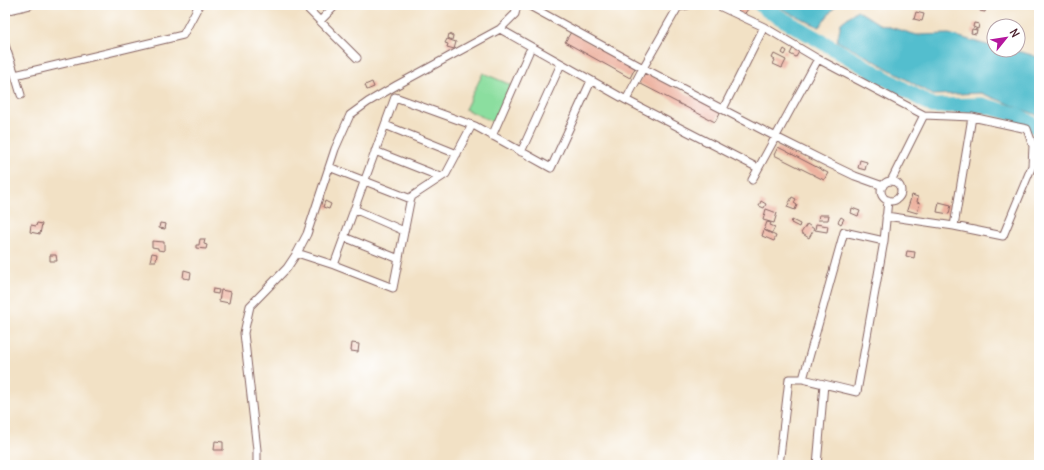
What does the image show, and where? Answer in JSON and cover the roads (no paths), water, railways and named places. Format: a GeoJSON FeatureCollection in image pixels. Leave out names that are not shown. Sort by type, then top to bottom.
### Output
{"type":"FeatureCollection","features":[{"type":"Feature","properties":{"kind":"street"},"geometry":{"type":"LineString","coordinates":[[5,11],[30,5]]}},
{"type":"Feature","properties":{"kind":"street"},"geometry":{"type":"LineString","coordinates":[[15,74],[182,35],[199,5]]}},
{"type":"Feature","properties":{"kind":"street"},"geometry":{"type":"LineString","coordinates":[[304,5],[357,58]]}},
{"type":"Feature","properties":{"kind":"street"},"geometry":{"type":"LineString","coordinates":[[320,21],[336,5]]}},
{"type":"Feature","properties":{"kind":"street"},"geometry":{"type":"LineString","coordinates":[[257,465],[257,450],[244,333],[250,306],[287,268],[298,253],[307,234],[335,149],[350,116],[368,102],[397,85],[500,29],[515,14],[517,5]]}},
{"type":"Feature","properties":{"kind":"street"},"geometry":{"type":"LineString","coordinates":[[528,5],[643,68],[776,137],[855,176],[883,186]]}},
{"type":"Feature","properties":{"kind":"street"},"geometry":{"type":"LineString","coordinates":[[626,100],[678,7],[688,5]]}},
{"type":"Feature","properties":{"kind":"street"},"geometry":{"type":"LineString","coordinates":[[717,5],[764,27],[818,59],[924,115],[972,117],[1026,129],[1033,146],[1032,166],[1002,236],[954,226],[886,216]]}},
{"type":"Feature","properties":{"kind":"street"},"geometry":{"type":"LineString","coordinates":[[723,109],[764,27]]}},
{"type":"Feature","properties":{"kind":"street"},"geometry":{"type":"LineString","coordinates":[[500,29],[626,100],[758,168]]}},
{"type":"Feature","properties":{"kind":"street"},"geometry":{"type":"LineString","coordinates":[[5,45],[21,95]]}},
{"type":"Feature","properties":{"kind":"street"},"geometry":{"type":"LineString","coordinates":[[492,136],[529,52]]}},
{"type":"Feature","properties":{"kind":"street"},"geometry":{"type":"LineString","coordinates":[[752,180],[818,59]]}},
{"type":"Feature","properties":{"kind":"street"},"geometry":{"type":"LineString","coordinates":[[521,152],[561,64]]}},
{"type":"Feature","properties":{"kind":"street"},"geometry":{"type":"LineString","coordinates":[[334,265],[395,97],[472,125],[551,168],[591,81]]}},
{"type":"Feature","properties":{"kind":"street"},"geometry":{"type":"LineString","coordinates":[[891,181],[924,115]]}},
{"type":"Feature","properties":{"kind":"street"},"geometry":{"type":"LineString","coordinates":[[954,226],[972,117]]}},
{"type":"Feature","properties":{"kind":"street"},"geometry":{"type":"LineString","coordinates":[[385,125],[457,154]]}},
{"type":"Feature","properties":{"kind":"street"},"geometry":{"type":"LineString","coordinates":[[298,253],[393,288],[411,197],[446,174],[472,125]]}},
{"type":"Feature","properties":{"kind":"street"},"geometry":{"type":"LineString","coordinates":[[375,151],[441,177]]}},
{"type":"Feature","properties":{"kind":"street"},"geometry":{"type":"LineString","coordinates":[[329,167],[411,199]]}},
{"type":"Feature","properties":{"kind":"street"},"geometry":{"type":"LineString","coordinates":[[891,181],[898,183],[901,192],[898,198],[892,201],[883,196],[882,193],[885,183],[891,181]]}},
{"type":"Feature","properties":{"kind":"street"},"geometry":{"type":"LineString","coordinates":[[779,465],[788,379],[803,378],[857,392],[884,241],[888,200]]}},
{"type":"Feature","properties":{"kind":"street"},"geometry":{"type":"LineString","coordinates":[[354,209],[404,231]]}},
{"type":"Feature","properties":{"kind":"street"},"geometry":{"type":"LineString","coordinates":[[803,378],[844,232],[884,241]]}},
{"type":"Feature","properties":{"kind":"street"},"geometry":{"type":"LineString","coordinates":[[344,237],[399,259]]}},
{"type":"Feature","properties":{"kind":"street"},"geometry":{"type":"LineString","coordinates":[[818,465],[824,384]]}},
{"type":"Feature","properties":{"kind":"water"},"geometry":{"type":"Polygon","coordinates":[[[777,5],[836,5],[819,27],[780,8],[777,5]]]}},
{"type":"Feature","properties":{"kind":"water"},"geometry":{"type":"Polygon","coordinates":[[[857,10],[879,24],[917,35],[949,34],[986,45],[986,58],[1026,58],[1026,53],[1039,58],[1039,116],[981,93],[933,95],[837,41],[841,23],[857,10]]]}},
{"type":"Feature","properties":{"kind":"waterway"},"geometry":{"type":"LineString","coordinates":[[761,5],[767,10],[933,106],[982,105],[1018,115],[1039,129]]}}]}
